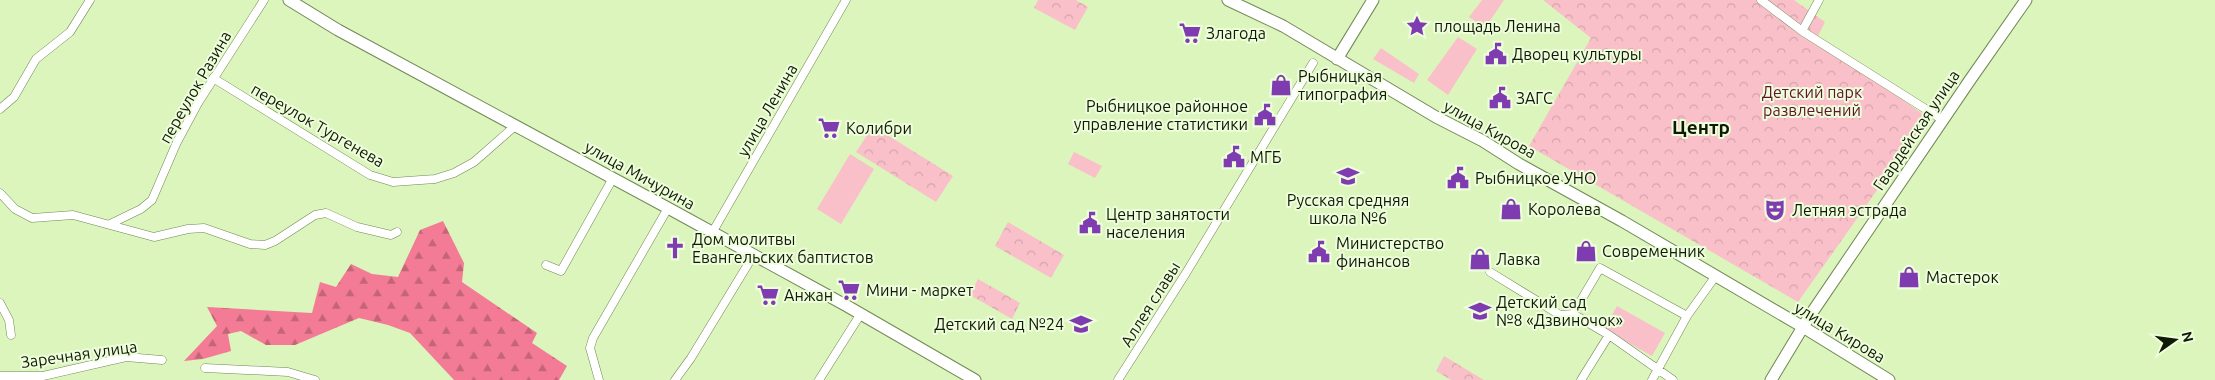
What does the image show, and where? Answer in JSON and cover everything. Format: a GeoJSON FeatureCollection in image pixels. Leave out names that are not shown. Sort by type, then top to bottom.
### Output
{"type":"FeatureCollection","features":[{"type":"Feature","properties":{"kind":"street"},"geometry":{"type":"LineString","coordinates":[[0,109],[14,97],[36,59],[70,32],[90,0]]}},
{"type":"Feature","properties":{"kind":"street","name":"переулок Разина"},"geometry":{"type":"LineString","coordinates":[[110,224],[141,209],[152,200],[178,142],[213,78],[264,0]]}},
{"type":"Feature","properties":{"kind":"street","name":"улица Мичурина"},"geometry":{"type":"LineString","coordinates":[[289,0],[338,30],[668,208],[975,380]]}},
{"type":"Feature","properties":{"kind":"street","name":"улица Ленина"},"geometry":{"type":"LineString","coordinates":[[712,233],[846,0]]}},
{"type":"Feature","properties":{"kind":"street","name":"улица Кирова"},"geometry":{"type":"LineString","coordinates":[[1228,0],[1283,26],[1436,117],[1483,141],[1518,164],[1803,327],[1889,380]]}},
{"type":"Feature","properties":{"kind":"street"},"geometry":{"type":"LineString","coordinates":[[1337,59],[1373,0]]}},
{"type":"Feature","properties":{"kind":"street"},"geometry":{"type":"LineString","coordinates":[[1761,0],[1802,30],[1943,120]]}},
{"type":"Feature","properties":{"kind":"street"},"geometry":{"type":"LineString","coordinates":[[1802,30],[1819,0]]}},
{"type":"Feature","properties":{"kind":"street","name":"Гвардейская улица"},"geometry":{"type":"LineString","coordinates":[[1771,380],[1803,327],[2026,0]]}},
{"type":"Feature","properties":{"kind":"street","name":"Аллея славы"},"geometry":{"type":"LineString","coordinates":[[1118,380],[1186,273],[1313,63]]}},
{"type":"Feature","properties":{"kind":"street","name":"переулок Тургенева"},"geometry":{"type":"LineString","coordinates":[[213,78],[370,175],[393,182],[435,179],[454,173],[474,162],[515,126]]}},
{"type":"Feature","properties":{"kind":"street"},"geometry":{"type":"LineString","coordinates":[[546,265],[561,272],[612,178]]}},
{"type":"Feature","properties":{"kind":"street"},"geometry":{"type":"LineString","coordinates":[[0,193],[15,209],[32,218],[73,215],[154,237],[188,228],[204,228],[258,246],[271,244],[321,213],[330,214],[357,227],[377,233],[391,235],[397,232]]}},
{"type":"Feature","properties":{"kind":"street"},"geometry":{"type":"LineString","coordinates":[[599,380],[590,348],[593,338],[668,208]]}},
{"type":"Feature","properties":{"kind":"street"},"geometry":{"type":"LineString","coordinates":[[675,380],[691,358],[753,256]]}},
{"type":"Feature","properties":{"kind":"street"},"geometry":{"type":"LineString","coordinates":[[1573,314],[1600,268],[1687,316]]}},
{"type":"Feature","properties":{"kind":"street"},"geometry":{"type":"LineString","coordinates":[[1490,272],[1560,315],[1573,314],[1609,335],[1673,380]]}},
{"type":"Feature","properties":{"kind":"street"},"geometry":{"type":"LineString","coordinates":[[1652,380],[1687,316],[1715,277]]}},
{"type":"Feature","properties":{"kind":"street"},"geometry":{"type":"LineString","coordinates":[[0,302],[9,320],[11,335]]}},
{"type":"Feature","properties":{"kind":"street"},"geometry":{"type":"LineString","coordinates":[[819,380],[860,315]]}},
{"type":"Feature","properties":{"kind":"street"},"geometry":{"type":"LineString","coordinates":[[1581,380],[1609,335]]}},
{"type":"Feature","properties":{"kind":"street","name":"Заречная улица"},"geometry":{"type":"LineString","coordinates":[[0,376],[43,376],[126,357],[162,360]]}},
{"type":"Feature","properties":{"kind":"street"},"geometry":{"type":"LineString","coordinates":[[204,368],[288,372],[315,380]]}},
{"type":"Feature","properties":{"kind":"green space"},"geometry":{"type":"Polygon","coordinates":[[[1038,0],[1076,0],[1088,7],[1075,30],[1034,8],[1038,0]]]}},
{"type":"Feature","properties":{"kind":"green space"},"geometry":{"type":"Polygon","coordinates":[[[1482,0],[1504,0],[1485,28],[1469,17],[1482,0]]]}},
{"type":"Feature","properties":{"kind":"green space","name":"Детский парк развлечений"},"geometry":{"type":"Polygon","coordinates":[[[1543,0],[1794,0],[1825,22],[1817,38],[1928,118],[1798,302],[1529,146],[1591,38],[1543,0]]]}},
{"type":"Feature","properties":{"kind":"green space"},"geometry":{"type":"Polygon","coordinates":[[[1458,37],[1477,49],[1448,95],[1427,80],[1458,37]]]}},
{"type":"Feature","properties":{"kind":"green space"},"geometry":{"type":"Polygon","coordinates":[[[1381,48],[1419,74],[1414,83],[1373,59],[1381,48]]]}},
{"type":"Feature","properties":{"kind":"green space"},"geometry":{"type":"Polygon","coordinates":[[[873,126],[953,176],[936,202],[856,152],[873,126]]]}},
{"type":"Feature","properties":{"kind":"green space"},"geometry":{"type":"Polygon","coordinates":[[[1074,152],[1102,166],[1095,178],[1068,164],[1074,152]]]}},
{"type":"Feature","properties":{"kind":"green space"},"geometry":{"type":"Polygon","coordinates":[[[850,154],[874,169],[841,224],[817,209],[850,154]]]}},
{"type":"Feature","properties":{"kind":"green space"},"geometry":{"type":"Polygon","coordinates":[[[443,221],[464,263],[462,282],[537,333],[532,343],[567,366],[559,380],[454,380],[410,333],[359,318],[295,345],[266,345],[241,331],[228,334],[231,351],[203,359],[184,361],[217,326],[207,307],[312,313],[320,282],[336,287],[351,264],[372,274],[398,277],[420,230],[443,221]]]}},
{"type":"Feature","properties":{"kind":"green space"},"geometry":{"type":"Polygon","coordinates":[[[1008,222],[1064,255],[1051,278],[995,246],[1008,222]]]}},
{"type":"Feature","properties":{"kind":"green space"},"geometry":{"type":"Polygon","coordinates":[[[978,279],[1020,303],[1012,319],[970,295],[978,279]]]}},
{"type":"Feature","properties":{"kind":"green space"},"geometry":{"type":"Polygon","coordinates":[[[1617,306],[1665,333],[1652,356],[1604,329],[1617,306]]]}},
{"type":"Feature","properties":{"kind":"green space"},"geometry":{"type":"Polygon","coordinates":[[[1444,356],[1484,380],[1451,380],[1436,371],[1444,356]]]}},
{"type":"Feature","properties":{"kind":"place","name":"площадь Ленина"},"geometry":{"type":"Point","coordinates":[1417,26]}},
{"type":"Feature","properties":{"kind":"place","name":"Злагода"},"geometry":{"type":"Point","coordinates":[1190,33]}},
{"type":"Feature","properties":{"kind":"place","name":"Дворец культуры"},"geometry":{"type":"Point","coordinates":[1496,54]}},
{"type":"Feature","properties":{"kind":"place","name":"Рыбницкая типография"},"geometry":{"type":"Point","coordinates":[1281,85]}},
{"type":"Feature","properties":{"kind":"place","name":"ЗАГС"},"geometry":{"type":"Point","coordinates":[1500,98]}},
{"type":"Feature","properties":{"kind":"place","name":"Рыбницкое районное управление статистики"},"geometry":{"type":"Point","coordinates":[1265,115]}},
{"type":"Feature","properties":{"kind":"place","name":"Колибри"},"geometry":{"type":"Point","coordinates":[829,128]}},
{"type":"Feature","properties":{"kind":"place","name":"МГБ"},"geometry":{"type":"Point","coordinates":[1234,157]}},
{"type":"Feature","properties":{"kind":"place","name":"Русская средняя школа №6"},"geometry":{"type":"Point","coordinates":[1348,176]}},
{"type":"Feature","properties":{"kind":"place","name":"Рыбницкое УНО"},"geometry":{"type":"Point","coordinates":[1458,178]}},
{"type":"Feature","properties":{"kind":"place","name":"Королева"},"geometry":{"type":"Point","coordinates":[1511,209]}},
{"type":"Feature","properties":{"kind":"place","name":"Летняя эстрада"},"geometry":{"type":"Point","coordinates":[1775,210]}},
{"type":"Feature","properties":{"kind":"place","name":"Центр занятости населения"},"geometry":{"type":"Point","coordinates":[1090,223]}},
{"type":"Feature","properties":{"kind":"place","name":"Дом молитвы Евангельских баптистов"},"geometry":{"type":"Point","coordinates":[675,248]}},
{"type":"Feature","properties":{"kind":"place","name":"Современник"},"geometry":{"type":"Point","coordinates":[1586,251]}},
{"type":"Feature","properties":{"kind":"place","name":"Министерство финансов"},"geometry":{"type":"Point","coordinates":[1319,252]}},
{"type":"Feature","properties":{"kind":"place","name":"Лавка"},"geometry":{"type":"Point","coordinates":[1480,259]}},
{"type":"Feature","properties":{"kind":"place","name":"Мастерок"},"geometry":{"type":"Point","coordinates":[1909,277]}},
{"type":"Feature","properties":{"kind":"place","name":"Мини - маркет"},"geometry":{"type":"Point","coordinates":[849,290]}},
{"type":"Feature","properties":{"kind":"place","name":"Анжан"},"geometry":{"type":"Point","coordinates":[768,295]}},
{"type":"Feature","properties":{"kind":"place","name":"Детский сад №8 «Дзвиночок»"},"geometry":{"type":"Point","coordinates":[1480,311]}},
{"type":"Feature","properties":{"kind":"place","name":"Детский сад №24"},"geometry":{"type":"Point","coordinates":[1081,324]}},
{"type":"Feature","properties":{"kind":"district","name":"Центр"},"geometry":{"type":"Point","coordinates":[1701,127]}}]}
